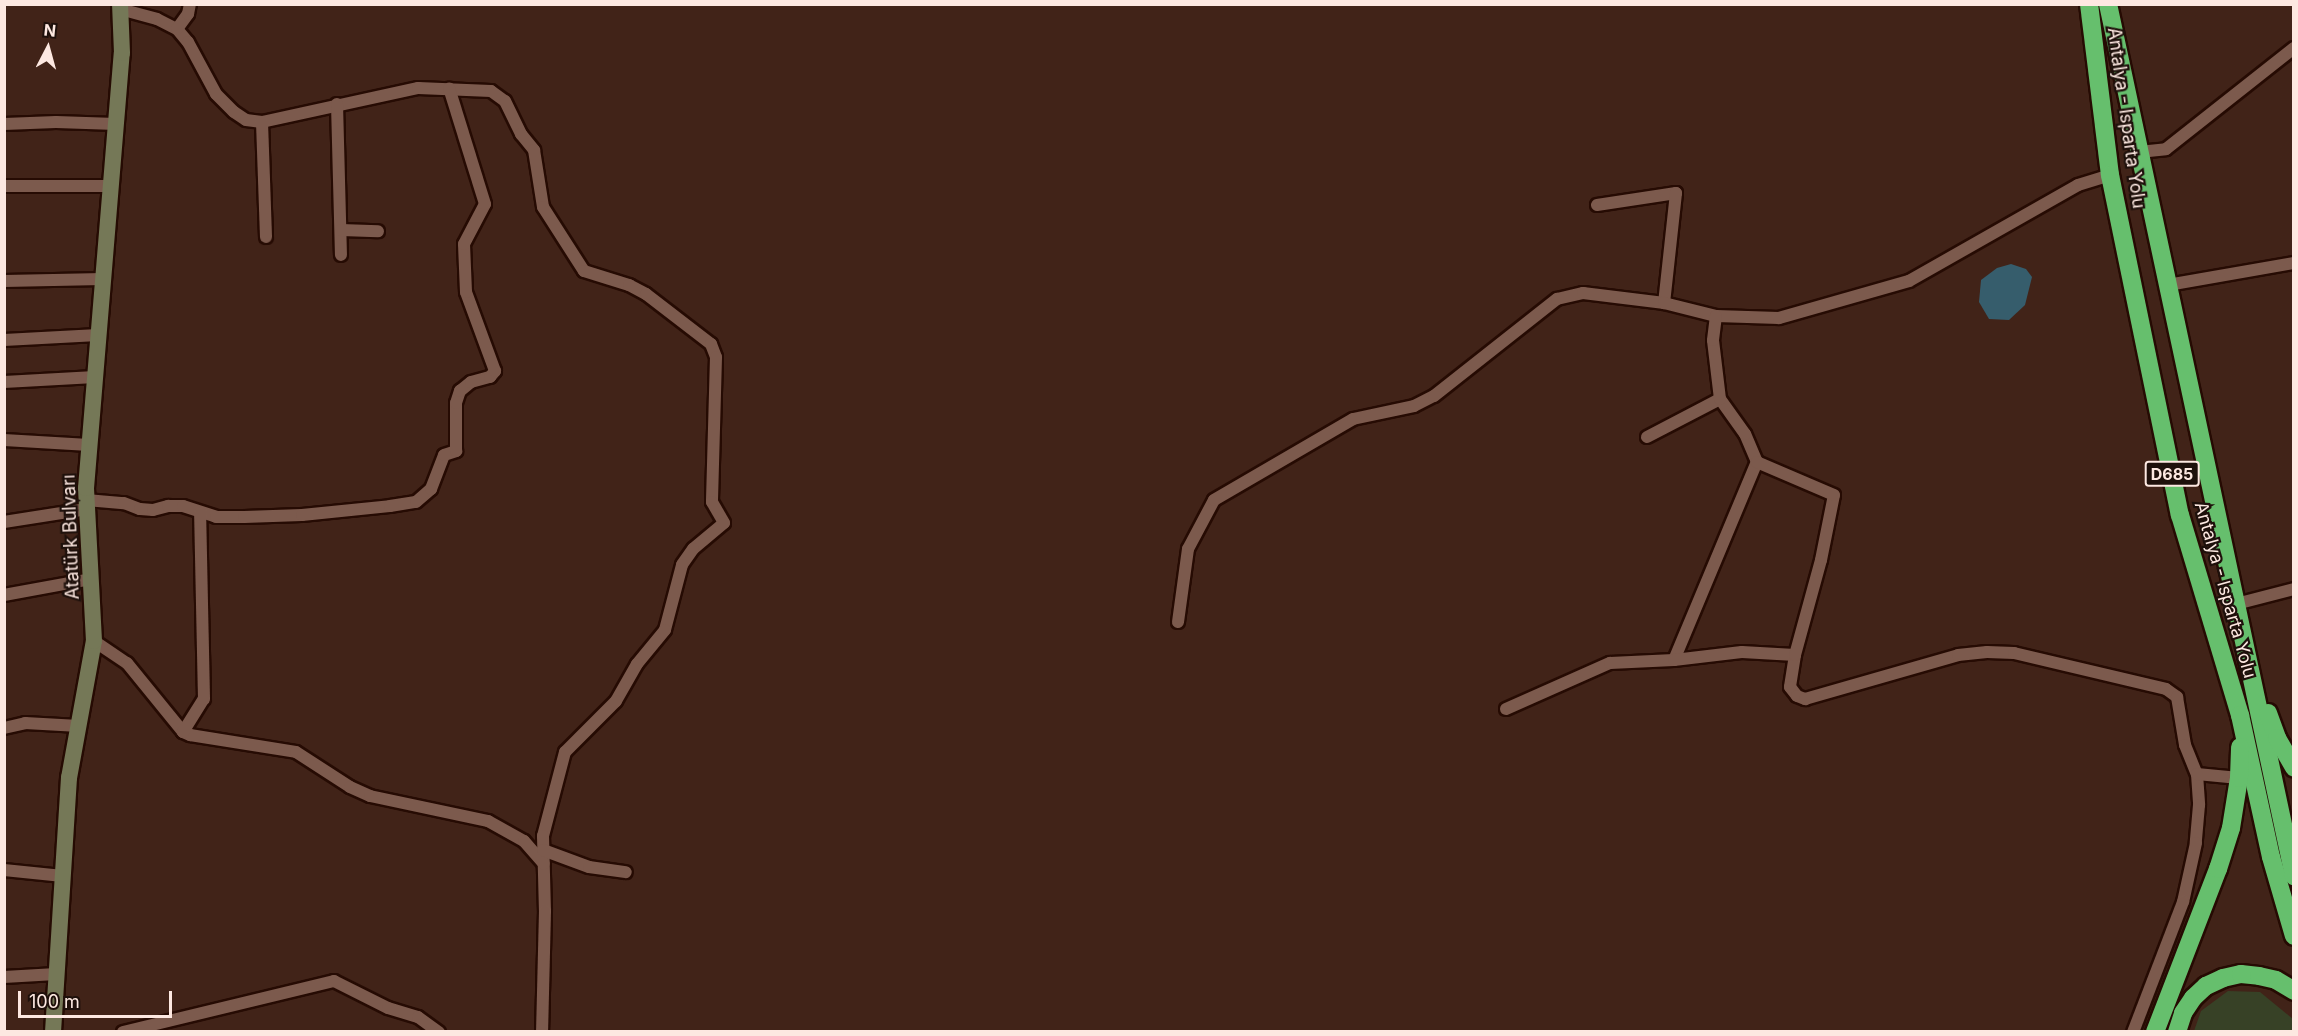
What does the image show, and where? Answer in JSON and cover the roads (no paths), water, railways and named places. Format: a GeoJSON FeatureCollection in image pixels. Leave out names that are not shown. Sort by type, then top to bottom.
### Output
{"type":"FeatureCollection","features":[{"type":"Feature","properties":{"kind":"highway","name":"Antalya - Isparta Yolu"},"geometry":{"type":"LineString","coordinates":[[2089,4],[2110,175],[2180,515],[2240,715],[2271,856],[2294,936]]}},
{"type":"Feature","properties":{"kind":"highway","name":"Antalya - Isparta Yolu"},"geometry":{"type":"LineString","coordinates":[[2108,4],[2294,876]]}},
{"type":"Feature","properties":{"kind":"highway"},"geometry":{"type":"LineString","coordinates":[[2247,655],[2277,738],[2294,768]]}},
{"type":"Feature","properties":{"kind":"highway"},"geometry":{"type":"LineString","coordinates":[[2155,1032],[2218,870],[2231,828],[2240,778],[2240,715]]}},
{"type":"Feature","properties":{"kind":"highway"},"geometry":{"type":"LineString","coordinates":[[2177,1032],[2183,1013],[2193,998],[2206,986],[2223,978],[2241,974],[2259,976],[2276,980],[2294,991]]}},
{"type":"Feature","properties":{"kind":"street"},"geometry":{"type":"LineString","coordinates":[[177,28],[188,14],[190,4]]}},
{"type":"Feature","properties":{"kind":"street"},"geometry":{"type":"LineString","coordinates":[[120,7],[177,28],[188,42],[216,94],[246,120],[262,122],[418,88],[491,91],[506,101],[521,134],[534,150],[543,207],[584,271],[629,285],[646,294],[698,332],[711,345],[716,357],[712,502],[724,524],[693,549],[682,565],[665,630],[637,664],[616,701],[565,752],[543,836],[546,911],[542,1032]]}},
{"type":"Feature","properties":{"kind":"street","name":"Atatürk Bulvarı"},"geometry":{"type":"LineString","coordinates":[[53,1032],[69,778],[94,641],[87,505],[89,445],[122,53],[120,7]]}},
{"type":"Feature","properties":{"kind":"street"},"geometry":{"type":"LineString","coordinates":[[2139,152],[2166,149],[2294,48]]}},
{"type":"Feature","properties":{"kind":"street"},"geometry":{"type":"LineString","coordinates":[[4,522],[87,505],[124,503],[140,509],[153,510],[168,506],[183,506],[216,517],[302,514],[416,502],[432,489],[438,466],[444,455],[456,451],[456,403],[460,391],[471,382],[490,377],[495,371],[466,292],[464,244],[485,204],[450,88]]}},
{"type":"Feature","properties":{"kind":"street"},"geometry":{"type":"LineString","coordinates":[[338,104],[341,255]]}},
{"type":"Feature","properties":{"kind":"street"},"geometry":{"type":"LineString","coordinates":[[4,124],[56,122],[116,124]]}},
{"type":"Feature","properties":{"kind":"street"},"geometry":{"type":"LineString","coordinates":[[262,122],[266,237]]}},
{"type":"Feature","properties":{"kind":"street"},"geometry":{"type":"LineString","coordinates":[[1178,622],[1188,549],[1214,500],[1353,418],[1414,406],[1434,396],[1557,299],[1582,293],[1664,303],[1716,316],[1779,318],[1909,281],[2078,184],[2110,175]]}},
{"type":"Feature","properties":{"kind":"street"},"geometry":{"type":"LineString","coordinates":[[4,186],[111,186]]}},
{"type":"Feature","properties":{"kind":"street"},"geometry":{"type":"LineString","coordinates":[[1597,205],[1676,193],[1664,303]]}},
{"type":"Feature","properties":{"kind":"street"},"geometry":{"type":"LineString","coordinates":[[340,230],[378,231]]}},
{"type":"Feature","properties":{"kind":"street"},"geometry":{"type":"LineString","coordinates":[[2168,285],[2294,263]]}},
{"type":"Feature","properties":{"kind":"street"},"geometry":{"type":"LineString","coordinates":[[4,281],[103,279]]}},
{"type":"Feature","properties":{"kind":"street"},"geometry":{"type":"LineString","coordinates":[[1716,316],[1713,340],[1720,399],[1745,434],[1757,462],[1834,495],[1821,560],[1795,655],[1790,687],[1797,696],[1805,699],[1958,656],[1987,652],[2014,653],[2166,689],[2179,701],[2186,745],[2197,774],[2198,821],[2188,884],[2133,1032]]}},
{"type":"Feature","properties":{"kind":"street"},"geometry":{"type":"LineString","coordinates":[[4,340],[98,335]]}},
{"type":"Feature","properties":{"kind":"street"},"geometry":{"type":"LineString","coordinates":[[4,382],[95,377]]}},
{"type":"Feature","properties":{"kind":"street"},"geometry":{"type":"LineString","coordinates":[[1647,437],[1720,399]]}},
{"type":"Feature","properties":{"kind":"street"},"geometry":{"type":"LineString","coordinates":[[4,440],[89,445]]}},
{"type":"Feature","properties":{"kind":"street"},"geometry":{"type":"LineString","coordinates":[[1674,660],[1757,462]]}},
{"type":"Feature","properties":{"kind":"street"},"geometry":{"type":"LineString","coordinates":[[183,732],[204,699],[200,513]]}},
{"type":"Feature","properties":{"kind":"street"},"geometry":{"type":"LineString","coordinates":[[4,595],[91,579]]}},
{"type":"Feature","properties":{"kind":"street"},"geometry":{"type":"LineString","coordinates":[[2236,604],[2294,589]]}},
{"type":"Feature","properties":{"kind":"street"},"geometry":{"type":"LineString","coordinates":[[94,641],[127,663],[183,732],[296,752],[350,787],[370,796],[488,821],[524,842],[544,864]]}},
{"type":"Feature","properties":{"kind":"street"},"geometry":{"type":"LineString","coordinates":[[1506,709],[1610,663],[1674,660],[1742,652],[1795,655]]}},
{"type":"Feature","properties":{"kind":"street"},"geometry":{"type":"LineString","coordinates":[[4,728],[25,723],[79,726]]}},
{"type":"Feature","properties":{"kind":"street"},"geometry":{"type":"LineString","coordinates":[[2197,774],[2240,778]]}},
{"type":"Feature","properties":{"kind":"street"},"geometry":{"type":"LineString","coordinates":[[543,850],[588,867],[626,872]]}},
{"type":"Feature","properties":{"kind":"street"},"geometry":{"type":"LineString","coordinates":[[4,870],[63,876]]}},
{"type":"Feature","properties":{"kind":"street"},"geometry":{"type":"LineString","coordinates":[[4,977],[56,975]]}},
{"type":"Feature","properties":{"kind":"street"},"geometry":{"type":"LineString","coordinates":[[123,1032],[241,1001],[334,981],[388,1008],[418,1017],[439,1032]]}},
{"type":"Feature","properties":{"kind":"water"},"geometry":{"type":"Polygon","coordinates":[[[2011,264],[2026,269],[2032,277],[2025,305],[2009,320],[1989,319],[1979,302],[1981,280],[1997,268],[2011,264]]]}}]}
